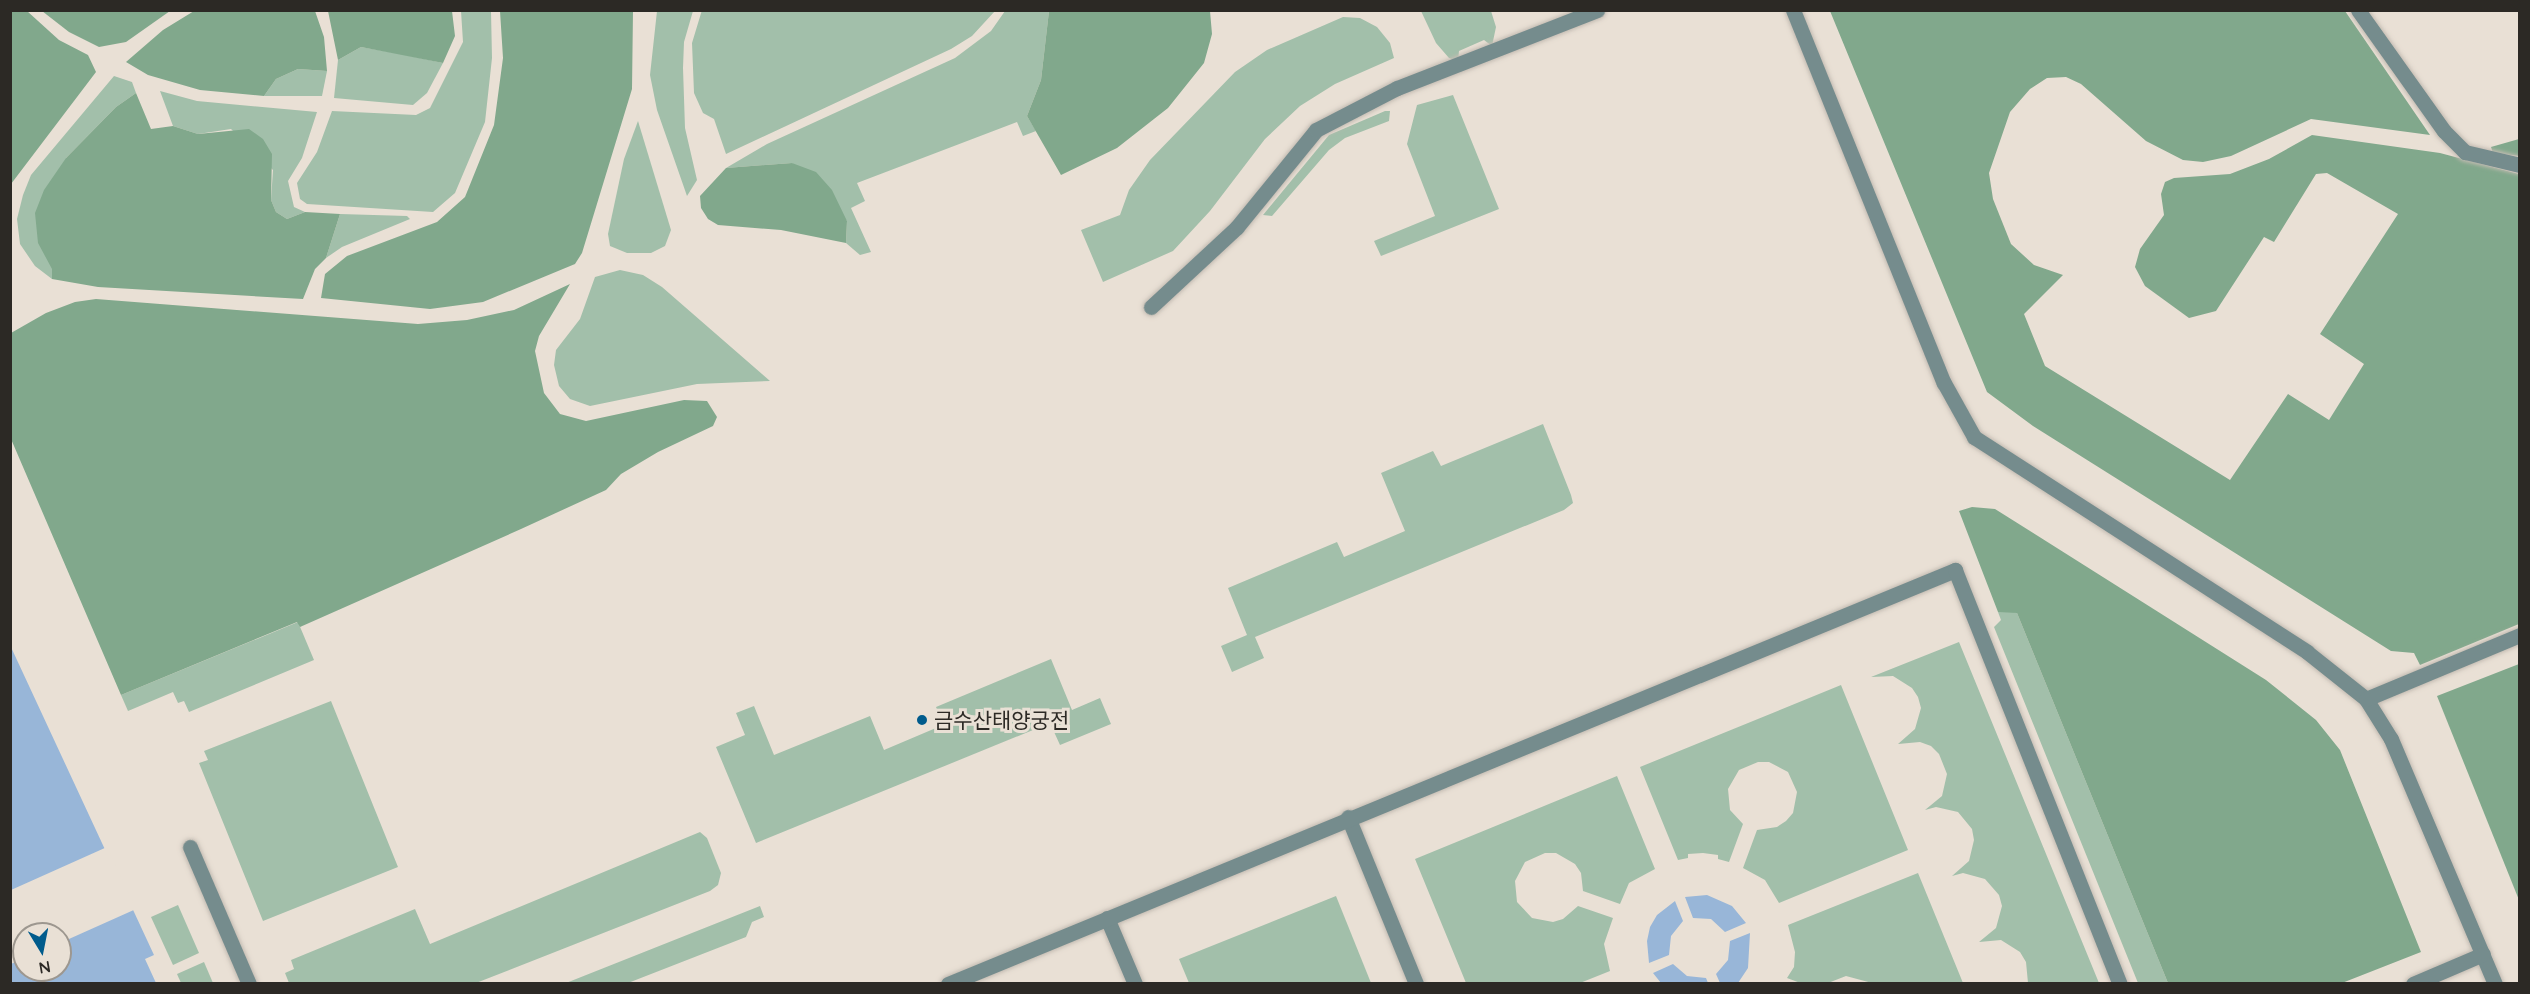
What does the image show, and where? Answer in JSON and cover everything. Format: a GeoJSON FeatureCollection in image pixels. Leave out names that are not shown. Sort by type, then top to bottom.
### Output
{"type":"FeatureCollection","features":[{"type":"Feature","properties":{"kind":"street"},"geometry":{"type":"LineString","coordinates":[[1151,308],[1237,227],[1316,130],[1397,88],[1597,10]]}},
{"type":"Feature","properties":{"kind":"street"},"geometry":{"type":"LineString","coordinates":[[1793,10],[1944,383],[1974,437],[2307,652],[2366,699],[2391,739],[2495,984]]}},
{"type":"Feature","properties":{"kind":"street"},"geometry":{"type":"LineString","coordinates":[[2358,10],[2444,131],[2465,152],[2520,165]]}},
{"type":"Feature","properties":{"kind":"street"},"geometry":{"type":"LineString","coordinates":[[948,984],[1348,817],[1954,570],[2120,984]]}},
{"type":"Feature","properties":{"kind":"street"},"geometry":{"type":"LineString","coordinates":[[2366,699],[2520,635]]}},
{"type":"Feature","properties":{"kind":"street"},"geometry":{"type":"LineString","coordinates":[[1348,817],[1416,984]]}},
{"type":"Feature","properties":{"kind":"street"},"geometry":{"type":"LineString","coordinates":[[190,847],[249,984]]}},
{"type":"Feature","properties":{"kind":"street"},"geometry":{"type":"LineString","coordinates":[[1107,918],[1135,984]]}},
{"type":"Feature","properties":{"kind":"street"},"geometry":{"type":"LineString","coordinates":[[2413,984],[2483,954]]}},
{"type":"Feature","properties":{"kind":"green space"},"geometry":{"type":"Polygon","coordinates":[[[11,10],[27,11],[59,40],[88,55],[96,72],[11,184],[11,10]]]}},
{"type":"Feature","properties":{"kind":"green space"},"geometry":{"type":"Polygon","coordinates":[[[702,10],[995,11],[972,36],[951,49],[726,154],[714,119],[703,113],[694,93],[692,43],[702,10]]]}},
{"type":"Feature","properties":{"kind":"green space"},"geometry":{"type":"Polygon","coordinates":[[[42,11],[170,11],[126,42],[99,47],[69,32],[42,11]]]}},
{"type":"Feature","properties":{"kind":"green space"},"geometry":{"type":"Polygon","coordinates":[[[194,11],[315,11],[324,37],[327,71],[298,69],[276,79],[264,96],[200,90],[148,75],[126,62],[163,30],[194,11]]]}},
{"type":"Feature","properties":{"kind":"green space"},"geometry":{"type":"Polygon","coordinates":[[[328,11],[452,11],[455,36],[443,63],[361,47],[338,60],[328,11]]]}},
{"type":"Feature","properties":{"kind":"green space"},"geometry":{"type":"Polygon","coordinates":[[[461,11],[491,11],[492,58],[485,122],[455,193],[433,212],[307,204],[300,199],[297,183],[317,152],[332,111],[416,115],[430,108],[463,42],[461,11]]]}},
{"type":"Feature","properties":{"kind":"green space"},"geometry":{"type":"Polygon","coordinates":[[[500,11],[633,11],[632,89],[582,253],[575,264],[483,302],[430,309],[321,298],[325,274],[347,256],[437,222],[465,197],[494,125],[503,58],[500,11]]]}},
{"type":"Feature","properties":{"kind":"green space"},"geometry":{"type":"Polygon","coordinates":[[[657,11],[693,11],[684,42],[683,68],[685,128],[697,180],[687,196],[657,110],[650,75],[657,11]]]}},
{"type":"Feature","properties":{"kind":"green space"},"geometry":{"type":"Polygon","coordinates":[[[1005,11],[1049,11],[1041,80],[1027,116],[1036,131],[1023,136],[1017,122],[857,183],[865,201],[851,208],[871,252],[860,255],[846,243],[847,221],[792,163],[726,168],[767,144],[955,58],[991,31],[1005,11]]]}},
{"type":"Feature","properties":{"kind":"green space"},"geometry":{"type":"Polygon","coordinates":[[[1049,11],[1210,11],[1212,34],[1204,63],[1168,108],[1117,148],[1061,175],[1027,116],[1041,80],[1049,11]]]}},
{"type":"Feature","properties":{"kind":"green space"},"geometry":{"type":"Polygon","coordinates":[[[1421,11],[1491,11],[1496,27],[1492,46],[1484,40],[1459,51],[1458,61],[1449,58],[1436,43],[1421,11]]]}},
{"type":"Feature","properties":{"kind":"green space"},"geometry":{"type":"Polygon","coordinates":[[[1830,11],[2345,11],[2430,135],[2311,119],[2231,156],[2203,162],[2183,160],[2146,141],[2081,84],[2066,77],[2047,78],[2030,89],[2010,112],[1989,173],[1993,199],[2011,244],[2034,265],[2063,275],[2024,314],[2045,366],[2230,480],[2288,394],[2329,420],[2364,364],[2320,334],[2398,214],[2327,173],[2316,174],[2274,242],[2264,237],[2216,311],[2189,318],[2145,286],[2135,267],[2140,249],[2164,215],[2161,194],[2165,182],[2174,178],[2230,174],[2269,159],[2312,135],[2440,153],[2519,174],[2519,624],[2420,665],[2414,653],[2391,651],[2033,426],[1987,392],[1830,11]]]}},
{"type":"Feature","properties":{"kind":"green space"},"geometry":{"type":"Polygon","coordinates":[[[1343,17],[1360,18],[1377,27],[1390,43],[1394,58],[1335,84],[1300,106],[1265,139],[1210,211],[1173,251],[1103,282],[1081,230],[1120,215],[1129,190],[1150,160],[1235,72],[1267,50],[1343,17]]]}},
{"type":"Feature","properties":{"kind":"green space"},"geometry":{"type":"Polygon","coordinates":[[[361,47],[443,63],[427,93],[413,105],[334,98],[338,60],[361,47]]]}},
{"type":"Feature","properties":{"kind":"green space"},"geometry":{"type":"Polygon","coordinates":[[[298,69],[327,71],[322,96],[264,96],[276,79],[298,69]]]}},
{"type":"Feature","properties":{"kind":"green space"},"geometry":{"type":"Polygon","coordinates":[[[114,76],[132,82],[136,93],[116,107],[66,158],[52,279],[35,266],[20,244],[17,219],[23,195],[31,175],[114,76]]]}},
{"type":"Feature","properties":{"kind":"green space"},"geometry":{"type":"Polygon","coordinates":[[[160,91],[197,101],[317,112],[302,158],[288,181],[294,207],[305,212],[287,219],[276,212],[271,200],[273,170],[231,129],[198,134],[173,126],[160,91]]]}},
{"type":"Feature","properties":{"kind":"green space"},"geometry":{"type":"Polygon","coordinates":[[[136,93],[151,129],[173,126],[198,134],[249,129],[263,139],[272,154],[271,200],[276,212],[287,219],[305,212],[340,214],[326,258],[315,269],[303,299],[98,287],[52,279],[52,269],[38,243],[35,213],[44,190],[66,158],[116,107],[136,93]]]}},
{"type":"Feature","properties":{"kind":"green space"},"geometry":{"type":"Polygon","coordinates":[[[1453,95],[1499,209],[1381,256],[1374,241],[1435,216],[1407,144],[1417,105],[1453,95]]]}},
{"type":"Feature","properties":{"kind":"green space"},"geometry":{"type":"Polygon","coordinates":[[[1385,111],[1390,111],[1389,121],[1345,138],[1329,150],[1272,216],[1263,215],[1329,135],[1385,111]]]}},
{"type":"Feature","properties":{"kind":"green space"},"geometry":{"type":"Polygon","coordinates":[[[638,121],[671,230],[665,246],[651,253],[627,253],[610,246],[608,234],[624,159],[638,121]]]}},
{"type":"Feature","properties":{"kind":"green space"},"geometry":{"type":"Polygon","coordinates":[[[2519,139],[2519,156],[2493,153],[2491,147],[2519,139]]]}},
{"type":"Feature","properties":{"kind":"green space"},"geometry":{"type":"Polygon","coordinates":[[[792,163],[816,172],[832,190],[847,221],[846,243],[781,230],[718,225],[708,219],[701,208],[700,196],[726,168],[792,163]]]}},
{"type":"Feature","properties":{"kind":"green space"},"geometry":{"type":"Polygon","coordinates":[[[340,214],[407,216],[410,219],[342,247],[326,258],[340,214]]]}},
{"type":"Feature","properties":{"kind":"green space"},"geometry":{"type":"Polygon","coordinates":[[[620,270],[643,275],[662,287],[770,381],[697,384],[590,406],[570,399],[559,386],[554,365],[556,350],[580,319],[595,277],[620,270]]]}},
{"type":"Feature","properties":{"kind":"green space"},"geometry":{"type":"Polygon","coordinates":[[[570,284],[539,336],[535,351],[544,393],[560,414],[586,421],[684,400],[707,401],[717,417],[713,426],[658,452],[621,474],[606,490],[521,529],[300,627],[297,622],[121,695],[11,439],[11,333],[46,313],[75,302],[96,299],[418,324],[467,320],[514,310],[570,284]]]}},
{"type":"Feature","properties":{"kind":"green space"},"geometry":{"type":"Polygon","coordinates":[[[1543,424],[1573,503],[1564,510],[1255,637],[1264,658],[1232,672],[1221,646],[1247,635],[1228,588],[1337,542],[1344,557],[1405,531],[1381,473],[1433,451],[1441,466],[1543,424]]]}},
{"type":"Feature","properties":{"kind":"green space"},"geometry":{"type":"Polygon","coordinates":[[[1972,507],[1995,509],[2266,680],[2316,720],[2340,750],[2421,952],[2342,983],[2168,983],[2017,613],[1998,612],[1959,511],[1972,507]]]}},
{"type":"Feature","properties":{"kind":"green space"},"geometry":{"type":"Polygon","coordinates":[[[2007,610],[2017,613],[2168,983],[2138,983],[1994,627],[2001,620],[1998,612],[2007,610]]]}},
{"type":"Feature","properties":{"kind":"green space"},"geometry":{"type":"Polygon","coordinates":[[[298,622],[314,660],[189,712],[184,701],[178,703],[173,692],[128,711],[121,695],[298,622]]]}},
{"type":"Feature","properties":{"kind":"green space"},"geometry":{"type":"Polygon","coordinates":[[[1959,642],[2099,983],[2028,983],[2026,962],[2020,952],[2001,940],[1979,942],[1996,928],[2002,906],[1999,895],[1985,879],[1963,873],[1952,876],[1969,861],[1974,840],[1972,829],[1958,812],[1936,807],[1925,810],[1942,796],[1947,774],[1939,754],[1931,746],[1920,742],[1898,744],[1915,729],[1921,708],[1918,697],[1912,688],[1893,676],[1871,677],[1959,642]]]}},
{"type":"Feature","properties":{"kind":"green space"},"geometry":{"type":"Polygon","coordinates":[[[1051,659],[1072,710],[1100,698],[1111,724],[1060,745],[1050,723],[756,843],[716,747],[745,735],[736,713],[754,706],[774,755],[870,716],[884,750],[943,725],[936,707],[1051,659]]]}},
{"type":"Feature","properties":{"kind":"green space"},"geometry":{"type":"Polygon","coordinates":[[[2519,664],[2519,900],[2437,696],[2519,664]]]}},
{"type":"Feature","properties":{"kind":"green space"},"geometry":{"type":"Polygon","coordinates":[[[1841,685],[1908,850],[1779,903],[1765,880],[1743,868],[1757,830],[1777,827],[1786,821],[1793,813],[1797,792],[1788,772],[1769,762],[1758,762],[1739,770],[1728,789],[1730,810],[1743,824],[1729,862],[1718,859],[1718,855],[1703,853],[1688,854],[1688,858],[1678,860],[1640,767],[1841,685]]]}},
{"type":"Feature","properties":{"kind":"green space"},"geometry":{"type":"Polygon","coordinates":[[[331,701],[398,867],[263,921],[199,763],[208,760],[204,751],[331,701]]]}},
{"type":"Feature","properties":{"kind":"green space"},"geometry":{"type":"Polygon","coordinates":[[[1617,776],[1655,869],[1629,883],[1620,904],[1583,891],[1581,873],[1575,864],[1556,853],[1545,853],[1525,862],[1515,881],[1517,902],[1532,918],[1553,922],[1563,919],[1578,906],[1613,918],[1604,944],[1610,971],[1580,983],[1466,983],[1415,859],[1617,776]]]}},
{"type":"Feature","properties":{"kind":"green space"},"geometry":{"type":"Polygon","coordinates":[[[700,832],[707,838],[721,873],[718,885],[710,891],[476,983],[289,983],[285,973],[294,969],[291,960],[415,909],[430,944],[700,832]]]}},
{"type":"Feature","properties":{"kind":"green space"},"geometry":{"type":"Polygon","coordinates":[[[1918,873],[1963,983],[1872,983],[1846,976],[1828,983],[1803,984],[1787,978],[1794,967],[1795,952],[1788,925],[1918,873]]]}},
{"type":"Feature","properties":{"kind":"green space"},"geometry":{"type":"Polygon","coordinates":[[[1336,896],[1371,983],[1189,983],[1179,959],[1336,896]]]}},
{"type":"Feature","properties":{"kind":"green space"},"geometry":{"type":"Polygon","coordinates":[[[178,905],[199,953],[173,965],[151,917],[178,905]]]}},
{"type":"Feature","properties":{"kind":"green space"},"geometry":{"type":"Polygon","coordinates":[[[760,906],[764,917],[752,922],[746,937],[628,983],[566,983],[760,906]]]}},
{"type":"Feature","properties":{"kind":"green space"},"geometry":{"type":"Polygon","coordinates":[[[204,962],[213,983],[181,983],[177,974],[204,962]]]}},
{"type":"Feature","properties":{"kind":"water"},"geometry":{"type":"Polygon","coordinates":[[[10,645],[154,955],[145,959],[156,983],[11,983],[10,645]]]}},
{"type":"Feature","properties":{"kind":"water"},"geometry":{"type":"Polygon","coordinates":[[[1707,895],[1732,906],[1746,923],[1725,932],[1711,919],[1693,918],[1685,897],[1707,895]]]}},
{"type":"Feature","properties":{"kind":"water"},"geometry":{"type":"Polygon","coordinates":[[[1675,901],[1683,921],[1671,936],[1669,955],[1649,963],[1647,941],[1650,927],[1657,915],[1675,901]]]}},
{"type":"Feature","properties":{"kind":"water"},"geometry":{"type":"Polygon","coordinates":[[[1750,933],[1748,968],[1738,983],[1720,983],[1716,974],[1728,960],[1730,941],[1750,933]]]}},
{"type":"Feature","properties":{"kind":"water"},"geometry":{"type":"Polygon","coordinates":[[[1673,964],[1687,976],[1706,978],[1708,983],[1661,983],[1653,973],[1673,964]]]}},
{"type":"Feature","properties":{"kind":"pier"},"geometry":{"type":"Polygon","coordinates":[[[107,847],[136,909],[72,938],[72,922],[12,922],[11,964],[11,890],[107,847]]]}},
{"type":"Feature","properties":{"kind":"place","name":"금수산태양궁전"},"geometry":{"type":"Point","coordinates":[922,720]}}]}
